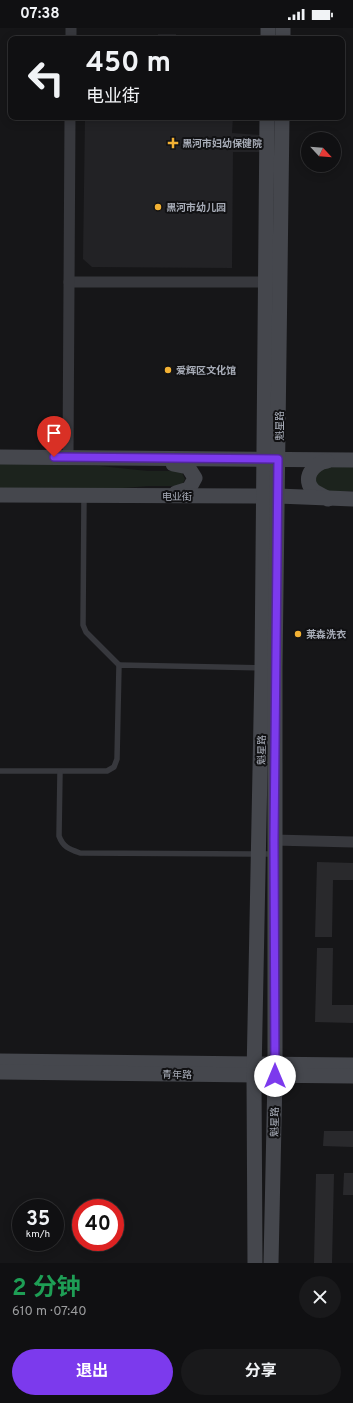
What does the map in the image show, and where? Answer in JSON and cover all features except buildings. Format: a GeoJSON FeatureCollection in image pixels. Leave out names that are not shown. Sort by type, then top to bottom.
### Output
{"type":"FeatureCollection","features":[{"type":"Feature","properties":{"kind":"street"},"geometry":{"type":"LineString","coordinates":[[68,457],[70,120]]}},
{"type":"Feature","properties":{"kind":"street","name":"魁星路"},"geometry":{"type":"LineString","coordinates":[[267,120],[278,459],[270,496]]}},
{"type":"Feature","properties":{"kind":"street","name":"魁星路"},"geometry":{"type":"LineString","coordinates":[[254,1263],[254,1070],[259,854],[268,668],[270,496],[263,459],[282,120]]}},
{"type":"Feature","properties":{"kind":"street"},"geometry":{"type":"LineString","coordinates":[[69,282],[272,282]]}},
{"type":"Feature","properties":{"kind":"street"},"geometry":{"type":"LineString","coordinates":[[0,457],[353,460]]}},
{"type":"Feature","properties":{"kind":"street"},"geometry":{"type":"LineString","coordinates":[[123,458],[147,463],[184,465],[192,470],[195,478],[192,486],[186,492],[150,492],[124,496]]}},
{"type":"Feature","properties":{"kind":"street"},"geometry":{"type":"LineString","coordinates":[[328,499],[311,487],[309,477],[313,467],[317,464],[332,460]]}},
{"type":"Feature","properties":{"kind":"street","name":"电业街"},"geometry":{"type":"LineString","coordinates":[[0,495],[270,496],[353,499]]}},
{"type":"Feature","properties":{"kind":"street","name":"魁星路"},"geometry":{"type":"LineString","coordinates":[[268,668],[274,847],[275,1070],[271,1263]]}},
{"type":"Feature","properties":{"kind":"street"},"geometry":{"type":"LineString","coordinates":[[274,847],[353,842]]}},
{"type":"Feature","properties":{"kind":"street","name":"青年路"},"geometry":{"type":"LineString","coordinates":[[0,1061],[254,1070]]}},
{"type":"Feature","properties":{"kind":"street","name":"青年路"},"geometry":{"type":"LineString","coordinates":[[0,1072],[275,1070],[353,1065]]}},
{"type":"Feature","properties":{"kind":"street","name":"青年路"},"geometry":{"type":"LineString","coordinates":[[275,1070],[353,1076]]}},
{"type":"Feature","properties":{"kind":"lane"},"geometry":{"type":"LineString","coordinates":[[84,495],[83,625],[86,632],[120,665],[268,668]]}},
{"type":"Feature","properties":{"kind":"lane"},"geometry":{"type":"LineString","coordinates":[[0,771],[107,771],[114,767],[117,759],[120,665]]}},
{"type":"Feature","properties":{"kind":"lane"},"geometry":{"type":"LineString","coordinates":[[60,772],[60,836],[62,844],[67,848],[80,853],[259,854],[274,847]]}},
{"type":"Feature","properties":{"kind":"shaded area"},"geometry":{"type":"Polygon","coordinates":[[[158,34],[176,34],[176,36],[158,36],[158,34]]]}},
{"type":"Feature","properties":{"kind":"shaded area","name":"黑河市幼儿园"},"geometry":{"type":"Polygon","coordinates":[[[85,120],[233,120],[232,133],[260,135],[260,152],[233,152],[232,268],[92,267],[83,259],[85,120]]]}},
{"type":"Feature","properties":{"kind":"shaded area"},"geometry":{"type":"Polygon","coordinates":[[[0,463],[100,466],[148,471],[178,471],[182,473],[185,479],[179,486],[149,486],[98,490],[0,489],[0,463]]]}},
{"type":"Feature","properties":{"kind":"shaded area"},"geometry":{"type":"Polygon","coordinates":[[[322,466],[353,466],[353,491],[324,491],[317,488],[314,474],[322,466]]]}},
{"type":"Feature","properties":{"kind":"place","name":"黑河市妇幼保健院"},"geometry":{"type":"Point","coordinates":[173,143]}},
{"type":"Feature","properties":{"kind":"place","name":"黑河市幼儿园"},"geometry":{"type":"Point","coordinates":[158,207]}},
{"type":"Feature","properties":{"kind":"place","name":"爱辉区文化馆"},"geometry":{"type":"Point","coordinates":[168,370]}},
{"type":"Feature","properties":{"kind":"place","name":"莱森洗衣"},"geometry":{"type":"Point","coordinates":[298,634]}},
{"type":"Feature","properties":{"kind":"route"},"geometry":{"type":"LineString","coordinates":[[54,457],[278,459],[274,840],[275,1076]]}}]}
